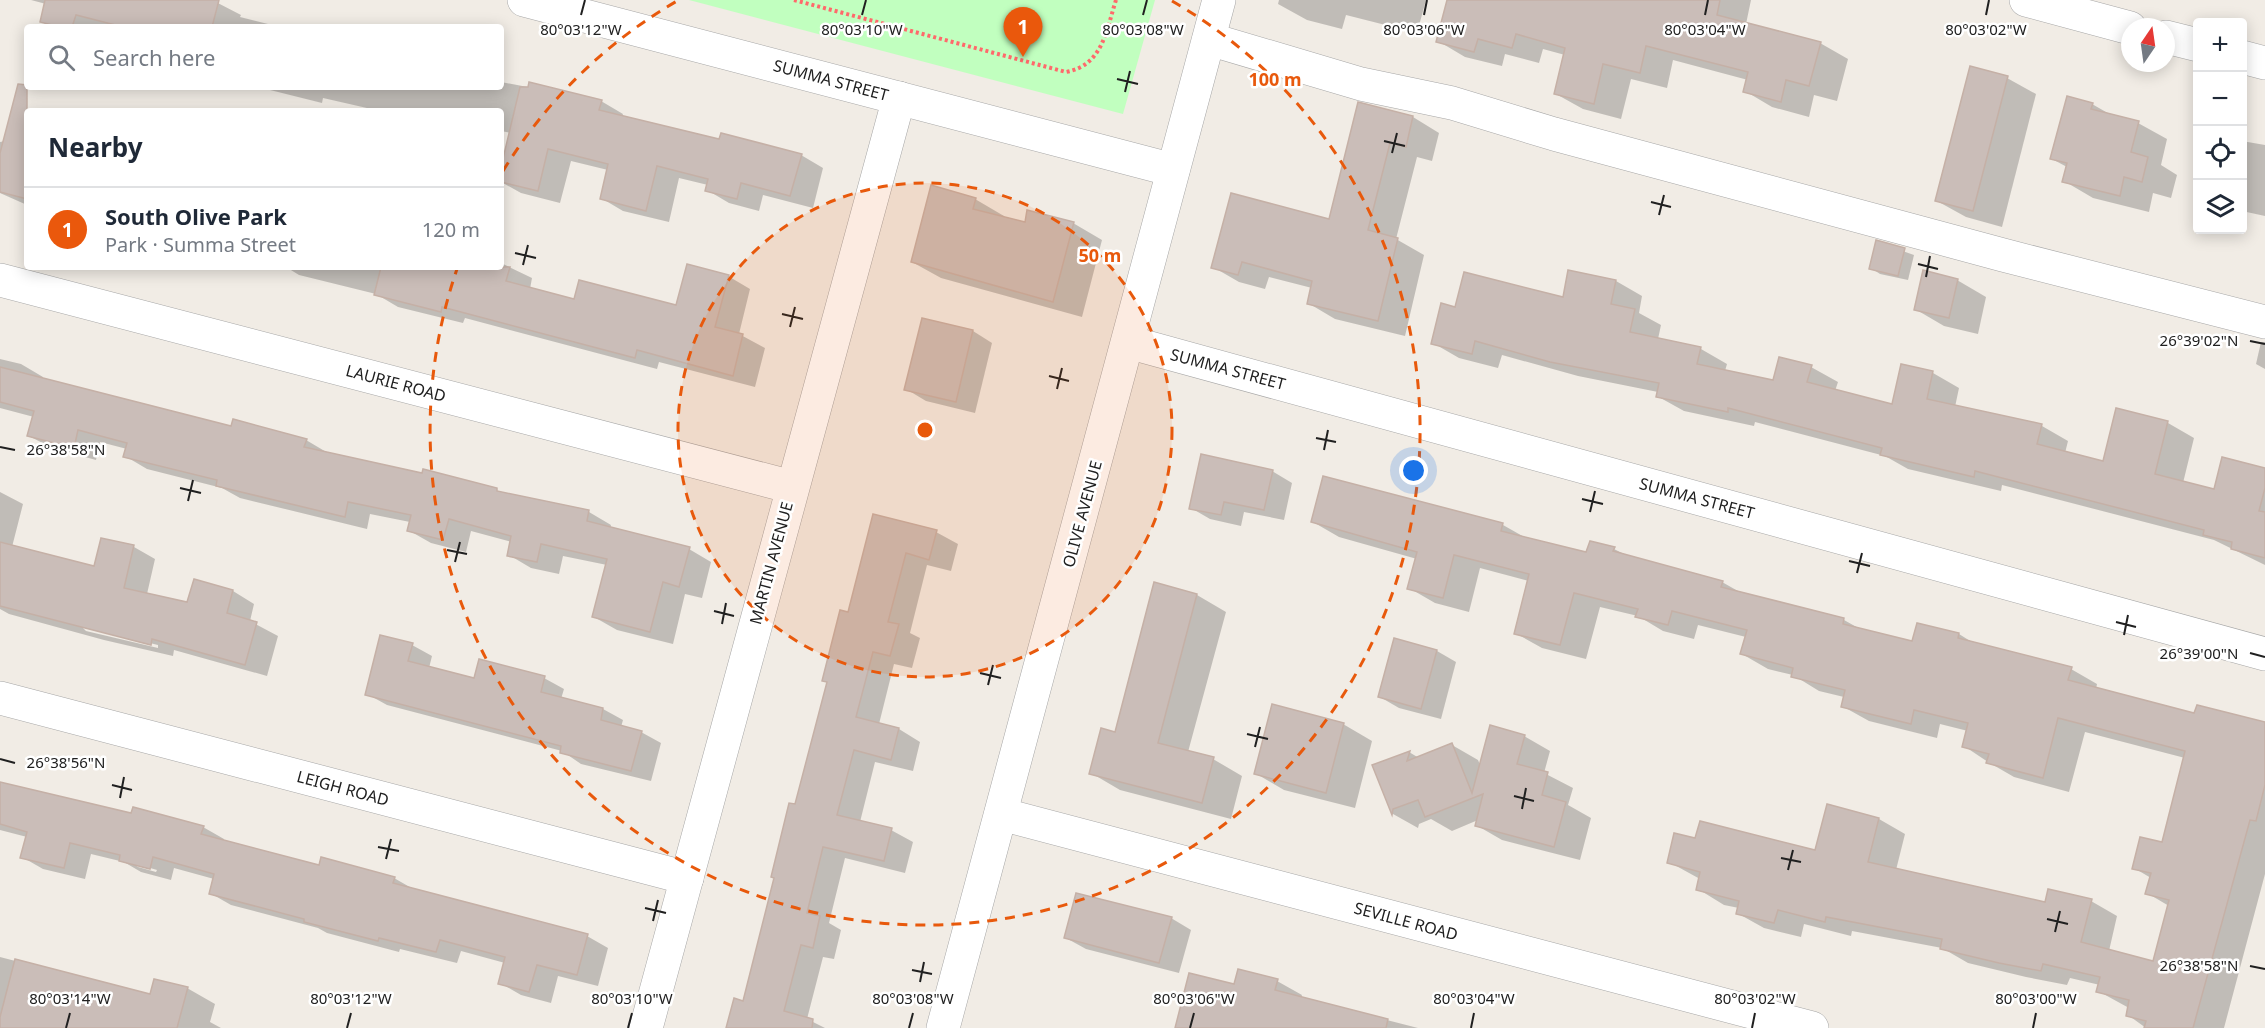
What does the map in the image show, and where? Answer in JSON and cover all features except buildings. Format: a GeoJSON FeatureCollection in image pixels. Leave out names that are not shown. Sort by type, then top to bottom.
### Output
{"type":"FeatureCollection","features":[{"type":"Feature","properties":{"kind":"street","name":"SUMMA STREET"},"geometry":{"type":"LineString","coordinates":[[524,0],[621,12],[899,98],[1173,170]]}},
{"type":"Feature","properties":{"kind":"street","name":"OLIVE AVENUE"},"geometry":{"type":"LineString","coordinates":[[943,1028],[1219,0]]}},
{"type":"Feature","properties":{"kind":"street"},"geometry":{"type":"LineString","coordinates":[[2026,0],[2121,26]]}},
{"type":"Feature","properties":{"kind":"street"},"geometry":{"type":"LineString","coordinates":[[1209,39],[1361,84],[1452,103],[1554,134],[2003,255],[2265,322]]}},
{"type":"Feature","properties":{"kind":"street"},"geometry":{"type":"LineString","coordinates":[[2175,39],[2193,44]]}},
{"type":"Feature","properties":{"kind":"street"},"geometry":{"type":"LineString","coordinates":[[2247,58],[2265,63]]}},
{"type":"Feature","properties":{"kind":"street","name":"MARTIN AVENUE"},"geometry":{"type":"LineString","coordinates":[[646,1028],[899,98]]}},
{"type":"Feature","properties":{"kind":"street","name":"LAURIE ROAD"},"geometry":{"type":"LineString","coordinates":[[0,280],[792,487]]}},
{"type":"Feature","properties":{"kind":"street","name":"SUMMA STREET"},"geometry":{"type":"LineString","coordinates":[[1128,342],[2265,654]]}},
{"type":"Feature","properties":{"kind":"street","name":"LEIGH ROAD"},"geometry":{"type":"LineString","coordinates":[[0,698],[687,878]]}},
{"type":"Feature","properties":{"kind":"street","name":"SEVILLE ROAD"},"geometry":{"type":"LineString","coordinates":[[1001,814],[1812,1028]]}},
{"type":"Feature","properties":{"kind":"path"},"geometry":{"type":"LineString","coordinates":[[794,0],[1066,72],[1082,69],[1102,45],[1116,0]]}},
{"type":"Feature","properties":{"kind":"green space"},"geometry":{"type":"Polygon","coordinates":[[[689,0],[1155,0],[1123,114],[689,0]]]}},
{"type":"Feature","properties":{"kind":"place","name":"South Olive Park"},"geometry":{"type":"Point","coordinates":[1023,57]}}]}
